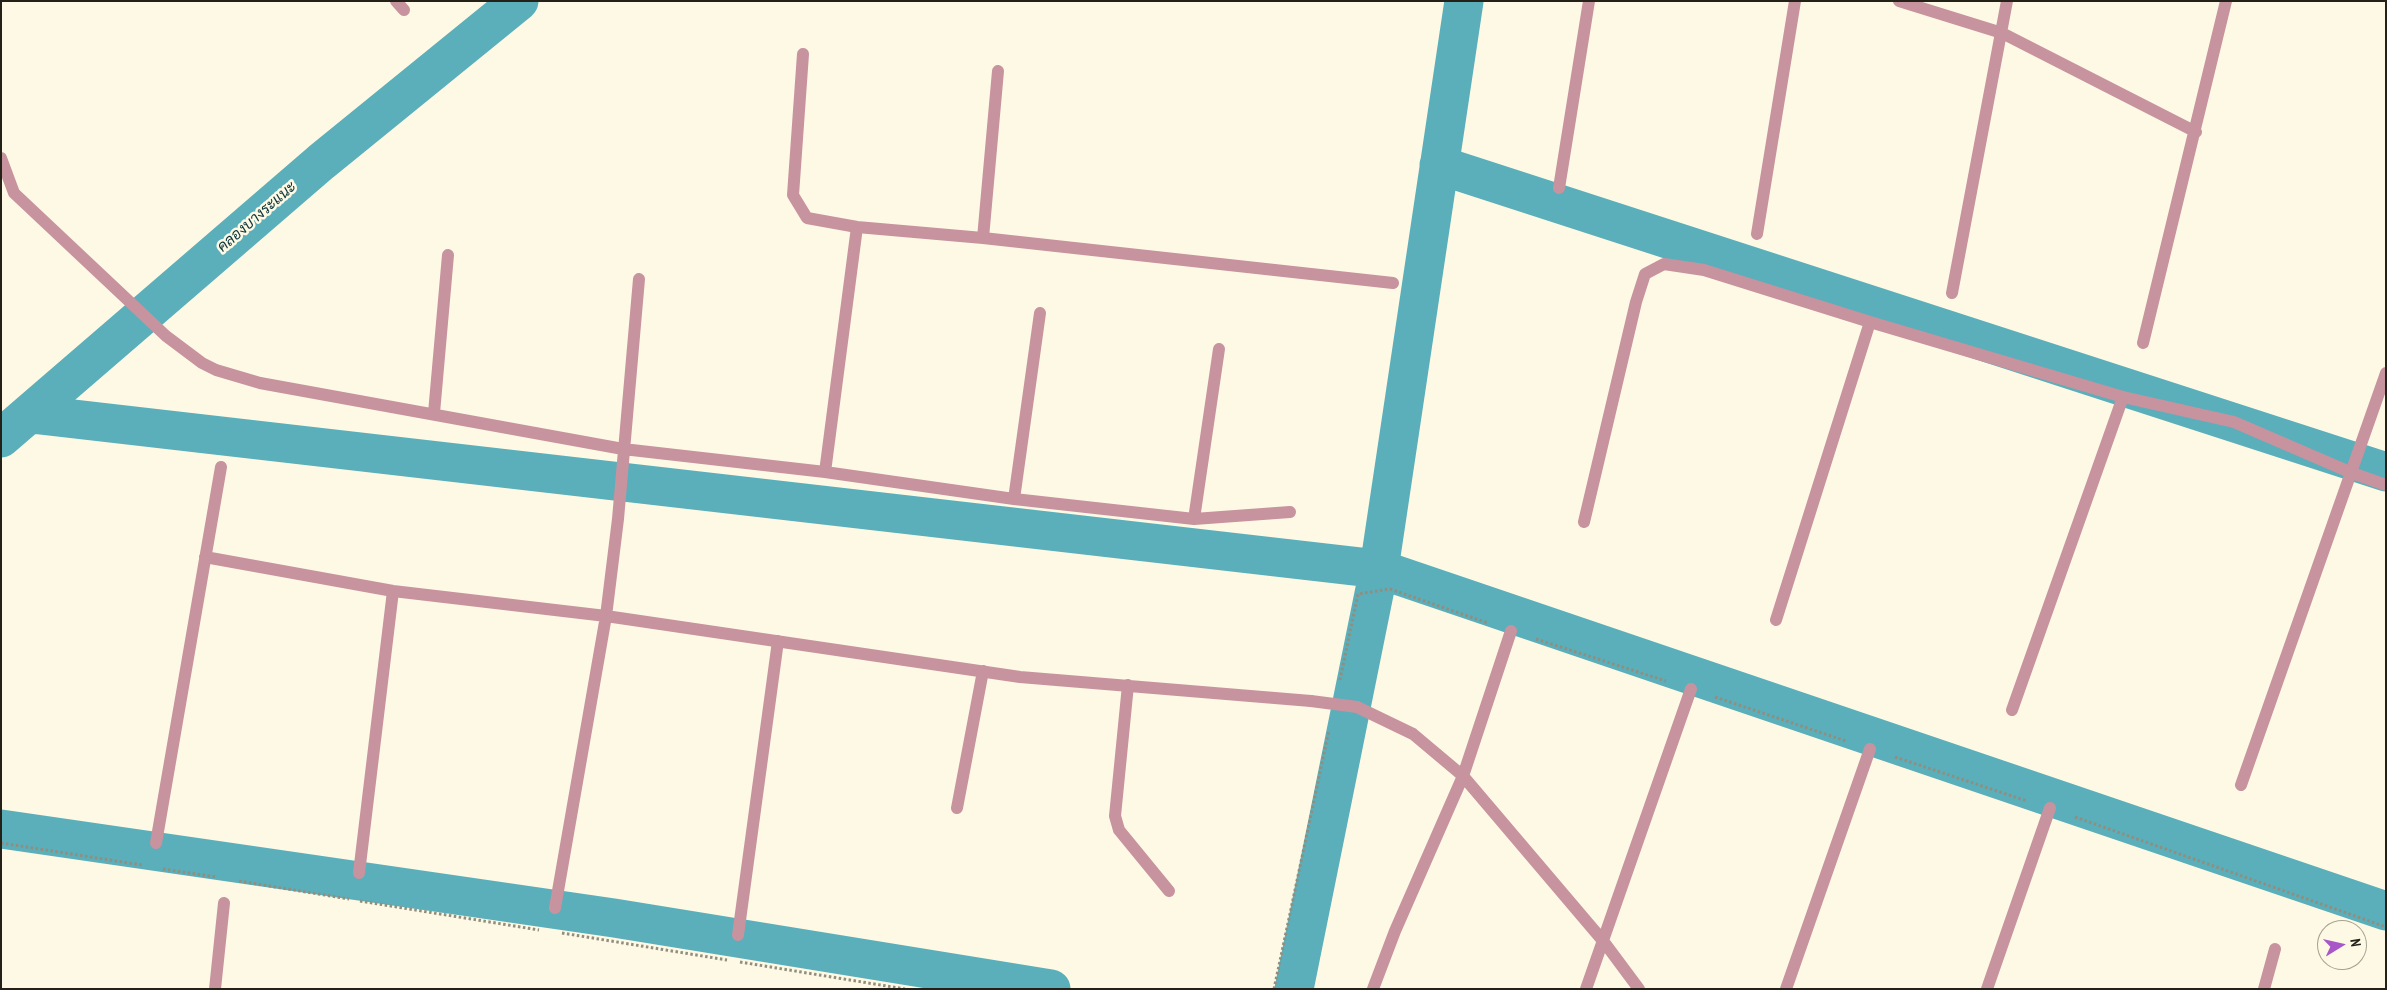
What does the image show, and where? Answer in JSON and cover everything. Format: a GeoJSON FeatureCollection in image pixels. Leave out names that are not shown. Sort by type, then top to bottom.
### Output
{"type":"FeatureCollection","features":[{"type":"Feature","properties":{"kind":"street"},"geometry":{"type":"LineString","coordinates":[[1559,188],[1589,1]]}},
{"type":"Feature","properties":{"kind":"street"},"geometry":{"type":"LineString","coordinates":[[1757,234],[1795,1]]}},
{"type":"Feature","properties":{"kind":"street"},"geometry":{"type":"LineString","coordinates":[[1899,1],[2002,33],[2196,132]]}},
{"type":"Feature","properties":{"kind":"street"},"geometry":{"type":"LineString","coordinates":[[1952,293],[2002,33],[2006,1]]}},
{"type":"Feature","properties":{"kind":"street"},"geometry":{"type":"LineString","coordinates":[[2143,343],[2196,132],[2226,1]]}},
{"type":"Feature","properties":{"kind":"street"},"geometry":{"type":"LineString","coordinates":[[803,54],[793,195],[807,218],[857,227],[984,238],[1393,283]]}},
{"type":"Feature","properties":{"kind":"street"},"geometry":{"type":"LineString","coordinates":[[984,238],[998,71]]}},
{"type":"Feature","properties":{"kind":"street"},"geometry":{"type":"LineString","coordinates":[[1,158],[14,193],[166,336],[202,363],[216,370],[260,383],[434,413],[623,449],[825,472],[1014,499],[1194,518],[1290,512]]}},
{"type":"Feature","properties":{"kind":"street"},"geometry":{"type":"LineString","coordinates":[[1,190],[14,193]]}},
{"type":"Feature","properties":{"kind":"street"},"geometry":{"type":"LineString","coordinates":[[825,472],[857,227]]}},
{"type":"Feature","properties":{"kind":"street"},"geometry":{"type":"LineString","coordinates":[[434,413],[448,255]]}},
{"type":"Feature","properties":{"kind":"street"},"geometry":{"type":"LineString","coordinates":[[1584,522],[1636,302],[1645,274],[1664,264],[1704,270],[1870,322],[2123,397],[2234,422],[2352,473],[2386,485]]}},
{"type":"Feature","properties":{"kind":"street"},"geometry":{"type":"LineString","coordinates":[[556,908],[606,616],[618,520],[639,279]]}},
{"type":"Feature","properties":{"kind":"street"},"geometry":{"type":"LineString","coordinates":[[1014,499],[1040,313]]}},
{"type":"Feature","properties":{"kind":"street"},"geometry":{"type":"LineString","coordinates":[[1776,620],[1870,322]]}},
{"type":"Feature","properties":{"kind":"street"},"geometry":{"type":"LineString","coordinates":[[1194,518],[1219,349]]}},
{"type":"Feature","properties":{"kind":"street"},"geometry":{"type":"LineString","coordinates":[[2241,785],[2386,373]]}},
{"type":"Feature","properties":{"kind":"street"},"geometry":{"type":"LineString","coordinates":[[2012,710],[2123,397]]}},
{"type":"Feature","properties":{"kind":"street"},"geometry":{"type":"LineString","coordinates":[[156,843],[221,467]]}},
{"type":"Feature","properties":{"kind":"street"},"geometry":{"type":"LineString","coordinates":[[206,557],[393,591],[606,616],[1020,677],[1311,701],[1357,707],[1414,734],[1463,776],[1604,942],[1638,989]]}},
{"type":"Feature","properties":{"kind":"street"},"geometry":{"type":"LineString","coordinates":[[359,874],[393,591]]}},
{"type":"Feature","properties":{"kind":"street"},"geometry":{"type":"LineString","coordinates":[[1373,989],[1395,932],[1463,776],[1511,631]]}},
{"type":"Feature","properties":{"kind":"street"},"geometry":{"type":"LineString","coordinates":[[738,935],[778,641]]}},
{"type":"Feature","properties":{"kind":"street"},"geometry":{"type":"LineString","coordinates":[[957,808],[983,671]]}},
{"type":"Feature","properties":{"kind":"street"},"geometry":{"type":"LineString","coordinates":[[1128,685],[1115,816],[1119,830],[1169,891]]}},
{"type":"Feature","properties":{"kind":"street"},"geometry":{"type":"LineString","coordinates":[[1586,989],[1691,690]]}},
{"type":"Feature","properties":{"kind":"street"},"geometry":{"type":"LineString","coordinates":[[1786,989],[1870,749]]}},
{"type":"Feature","properties":{"kind":"street"},"geometry":{"type":"LineString","coordinates":[[1987,989],[2050,808]]}},
{"type":"Feature","properties":{"kind":"street"},"geometry":{"type":"LineString","coordinates":[[215,989],[224,903]]}},
{"type":"Feature","properties":{"kind":"street"},"geometry":{"type":"LineString","coordinates":[[2264,989],[2275,949]]}},
{"type":"Feature","properties":{"kind":"path"},"geometry":{"type":"LineString","coordinates":[[1338,690],[1358,594],[1390,589],[1511,631],[2050,808],[2386,927]]}},
{"type":"Feature","properties":{"kind":"path"},"geometry":{"type":"LineString","coordinates":[[1274,989],[1329,729]]}},
{"type":"Feature","properties":{"kind":"path"},"geometry":{"type":"LineString","coordinates":[[1,843],[149,867]]}},
{"type":"Feature","properties":{"kind":"path"},"geometry":{"type":"LineString","coordinates":[[158,868],[217,878]]}},
{"type":"Feature","properties":{"kind":"path"},"geometry":{"type":"LineString","coordinates":[[237,881],[542,930]]}},
{"type":"Feature","properties":{"kind":"path"},"geometry":{"type":"LineString","coordinates":[[561,933],[728,960]]}},
{"type":"Feature","properties":{"kind":"path"},"geometry":{"type":"LineString","coordinates":[[738,962],[905,989]]}},
{"type":"Feature","properties":{"kind":"waterway","name":"คลองบางระแนะ"},"geometry":{"type":"LineString","coordinates":[[1,438],[321,162],[519,1]]}},
{"type":"Feature","properties":{"kind":"waterway"},"geometry":{"type":"LineString","coordinates":[[1294,989],[1379,569],[1464,1]]}},
{"type":"Feature","properties":{"kind":"waterway"},"geometry":{"type":"LineString","coordinates":[[1439,165],[2386,472]]}},
{"type":"Feature","properties":{"kind":"waterway"},"geometry":{"type":"LineString","coordinates":[[31,414],[1379,569],[2386,911]]}},
{"type":"Feature","properties":{"kind":"waterway"},"geometry":{"type":"LineString","coordinates":[[1,829],[614,918],[1051,989]]}}]}
